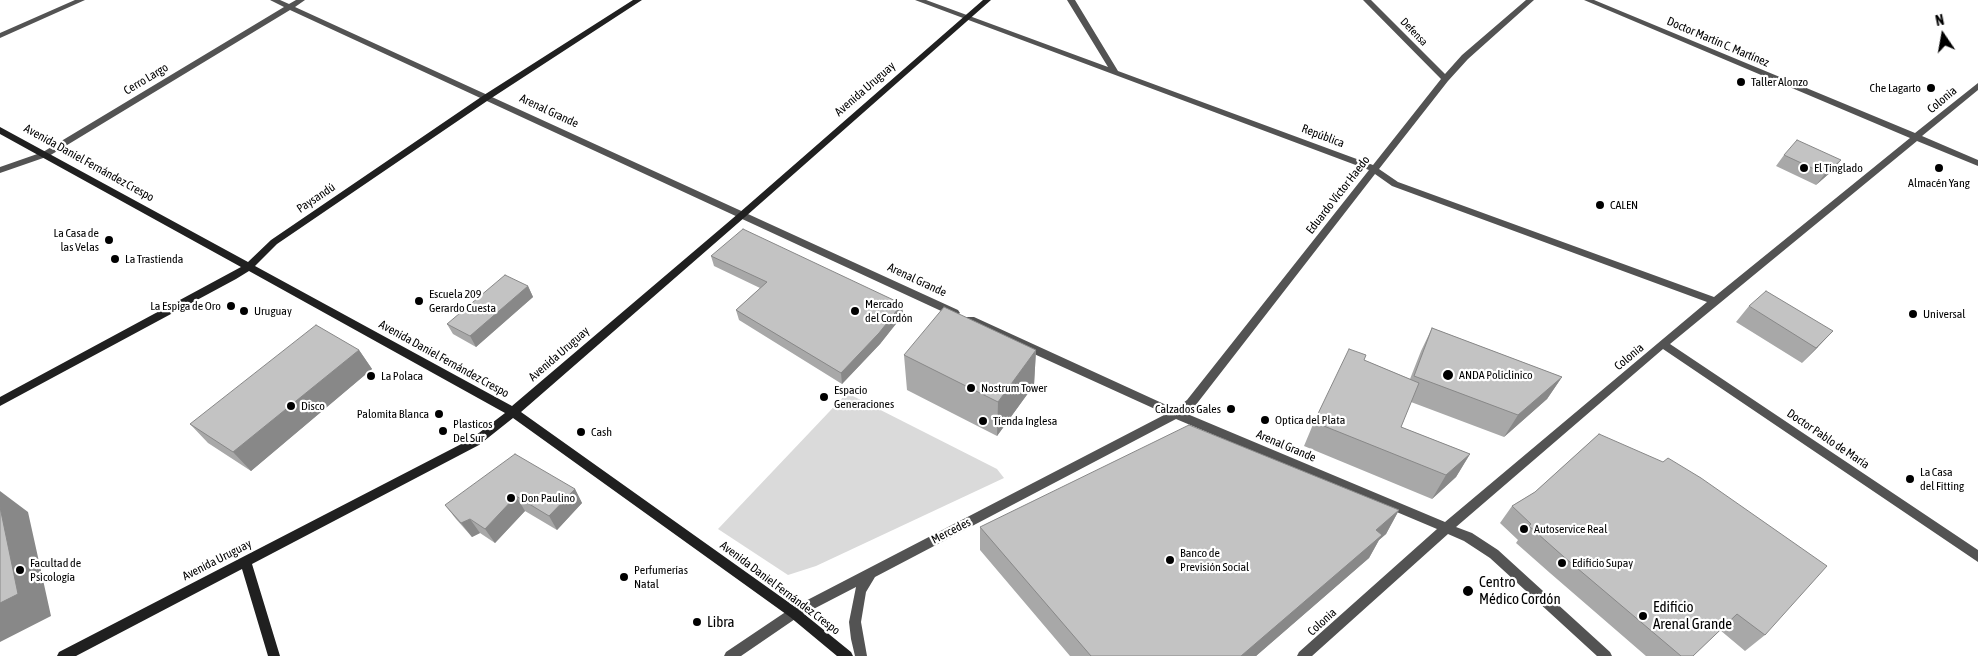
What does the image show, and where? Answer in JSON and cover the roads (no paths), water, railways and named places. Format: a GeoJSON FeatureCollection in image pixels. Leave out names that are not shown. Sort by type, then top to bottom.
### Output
{"type":"FeatureCollection","features":[{"type":"Feature","properties":{"kind":"street"},"geometry":{"type":"LineString","coordinates":[[0,36],[81,0]]}},
{"type":"Feature","properties":{"kind":"street","name":"Arenal Grande"},"geometry":{"type":"LineString","coordinates":[[274,0],[1176,414],[1468,538],[1494,554],[1606,656]]}},
{"type":"Feature","properties":{"kind":"street","name":"Cerro Largo"},"geometry":{"type":"LineString","coordinates":[[0,170],[46,154],[301,0]]}},
{"type":"Feature","properties":{"kind":"street","name":"Paysandú"},"geometry":{"type":"LineString","coordinates":[[0,402],[217,287],[248,267],[274,242],[487,98],[638,0]]}},
{"type":"Feature","properties":{"kind":"street","name":"República"},"geometry":{"type":"LineString","coordinates":[[919,0],[1374,169],[1395,184],[1714,301]]}},
{"type":"Feature","properties":{"kind":"street","name":"Avenida Uruguay"},"geometry":{"type":"LineString","coordinates":[[63,656],[475,442],[513,412],[742,215],[987,0]]}},
{"type":"Feature","properties":{"kind":"street"},"geometry":{"type":"LineString","coordinates":[[1071,0],[1114,71]]}},
{"type":"Feature","properties":{"kind":"street","name":"Defensa"},"geometry":{"type":"LineString","coordinates":[[1367,0],[1445,79]]}},
{"type":"Feature","properties":{"kind":"street","name":"Eduardo Víctor Haedo"},"geometry":{"type":"LineString","coordinates":[[1176,414],[1191,403],[1445,79],[1465,57],[1530,0]]}},
{"type":"Feature","properties":{"kind":"street","name":"Doctor Martín C. Martínez"},"geometry":{"type":"LineString","coordinates":[[1588,0],[1978,163]]}},
{"type":"Feature","properties":{"kind":"street","name":"Colonia"},"geometry":{"type":"LineString","coordinates":[[1303,656],[1445,529],[1663,344],[1917,138],[1978,86]]}},
{"type":"Feature","properties":{"kind":"street","name":"Avenida Daniel Fernández Crespo"},"geometry":{"type":"LineString","coordinates":[[0,130],[513,412],[794,613],[846,656]]}},
{"type":"Feature","properties":{"kind":"street","name":"Doctor Pablo de María"},"geometry":{"type":"LineString","coordinates":[[1663,344],[1978,557]]}},
{"type":"Feature","properties":{"kind":"street","name":"Mercedes"},"geometry":{"type":"LineString","coordinates":[[730,656],[794,613],[1176,414]]}},
{"type":"Feature","properties":{"kind":"street"},"geometry":{"type":"LineString","coordinates":[[244,561],[274,656]]}},
{"type":"Feature","properties":{"kind":"street","name":"Avenida Daniel Fernández Crespo"},"geometry":{"type":"LineString","coordinates":[[861,656],[855,622],[860,590],[872,572]]}},
{"type":"Feature","properties":{"kind":"place","name":"Taller Alonzo"},"geometry":{"type":"Point","coordinates":[1741,82]}},
{"type":"Feature","properties":{"kind":"place","name":"Che Lagarto"},"geometry":{"type":"Point","coordinates":[1931,88]}},
{"type":"Feature","properties":{"kind":"place","name":"El Tinglado"},"geometry":{"type":"Point","coordinates":[1804,168]}},
{"type":"Feature","properties":{"kind":"place","name":"Almacén Yang"},"geometry":{"type":"Point","coordinates":[1939,168]}},
{"type":"Feature","properties":{"kind":"place","name":"CALEN"},"geometry":{"type":"Point","coordinates":[1600,205]}},
{"type":"Feature","properties":{"kind":"place","name":"La Casa de las Velas"},"geometry":{"type":"Point","coordinates":[109,240]}},
{"type":"Feature","properties":{"kind":"place","name":"La Trastienda"},"geometry":{"type":"Point","coordinates":[115,259]}},
{"type":"Feature","properties":{"kind":"place","name":"Escuela 209 Gerardo Cuesta"},"geometry":{"type":"Point","coordinates":[419,301]}},
{"type":"Feature","properties":{"kind":"place","name":"La Espiga de Oro"},"geometry":{"type":"Point","coordinates":[231,306]}},
{"type":"Feature","properties":{"kind":"place","name":"Uruguay"},"geometry":{"type":"Point","coordinates":[244,311]}},
{"type":"Feature","properties":{"kind":"place","name":"Mercado del Cordón"},"geometry":{"type":"Point","coordinates":[855,311]}},
{"type":"Feature","properties":{"kind":"place","name":"Universal"},"geometry":{"type":"Point","coordinates":[1913,314]}},
{"type":"Feature","properties":{"kind":"place","name":"ANDA Policlinico"},"geometry":{"type":"Point","coordinates":[1448,375]}},
{"type":"Feature","properties":{"kind":"place","name":"La Polaca"},"geometry":{"type":"Point","coordinates":[371,376]}},
{"type":"Feature","properties":{"kind":"place","name":"Nostrum Tower"},"geometry":{"type":"Point","coordinates":[971,388]}},
{"type":"Feature","properties":{"kind":"place","name":"Espacio Generaciones"},"geometry":{"type":"Point","coordinates":[824,397]}},
{"type":"Feature","properties":{"kind":"place","name":"Disco"},"geometry":{"type":"Point","coordinates":[291,406]}},
{"type":"Feature","properties":{"kind":"place","name":"Calzados Gales"},"geometry":{"type":"Point","coordinates":[1231,409]}},
{"type":"Feature","properties":{"kind":"place","name":"Palomita Blanca"},"geometry":{"type":"Point","coordinates":[439,414]}},
{"type":"Feature","properties":{"kind":"place","name":"Optica del Plata"},"geometry":{"type":"Point","coordinates":[1265,420]}},
{"type":"Feature","properties":{"kind":"place","name":"Tienda Inglesa"},"geometry":{"type":"Point","coordinates":[983,421]}},
{"type":"Feature","properties":{"kind":"place","name":"Plasticos Del Sur"},"geometry":{"type":"Point","coordinates":[443,431]}},
{"type":"Feature","properties":{"kind":"place","name":"Cash"},"geometry":{"type":"Point","coordinates":[581,432]}},
{"type":"Feature","properties":{"kind":"place","name":"La Casa del Fitting"},"geometry":{"type":"Point","coordinates":[1910,479]}},
{"type":"Feature","properties":{"kind":"place","name":"Don Paulino"},"geometry":{"type":"Point","coordinates":[511,498]}},
{"type":"Feature","properties":{"kind":"place","name":"Autoservice Real"},"geometry":{"type":"Point","coordinates":[1524,529]}},
{"type":"Feature","properties":{"kind":"place","name":"Banco de Previsión Social"},"geometry":{"type":"Point","coordinates":[1170,560]}},
{"type":"Feature","properties":{"kind":"place","name":"Edificio Supay"},"geometry":{"type":"Point","coordinates":[1562,563]}},
{"type":"Feature","properties":{"kind":"place","name":"Facultad de Psicología"},"geometry":{"type":"Point","coordinates":[20,570]}},
{"type":"Feature","properties":{"kind":"place","name":"Perfumerías Natal"},"geometry":{"type":"Point","coordinates":[624,577]}},
{"type":"Feature","properties":{"kind":"place","name":"Centro Médico Cordón"},"geometry":{"type":"Point","coordinates":[1468,591]}},
{"type":"Feature","properties":{"kind":"place","name":"Edificio Arenal Grande"},"geometry":{"type":"Point","coordinates":[1643,616]}},
{"type":"Feature","properties":{"kind":"place","name":"Libra"},"geometry":{"type":"Point","coordinates":[697,622]}}]}
